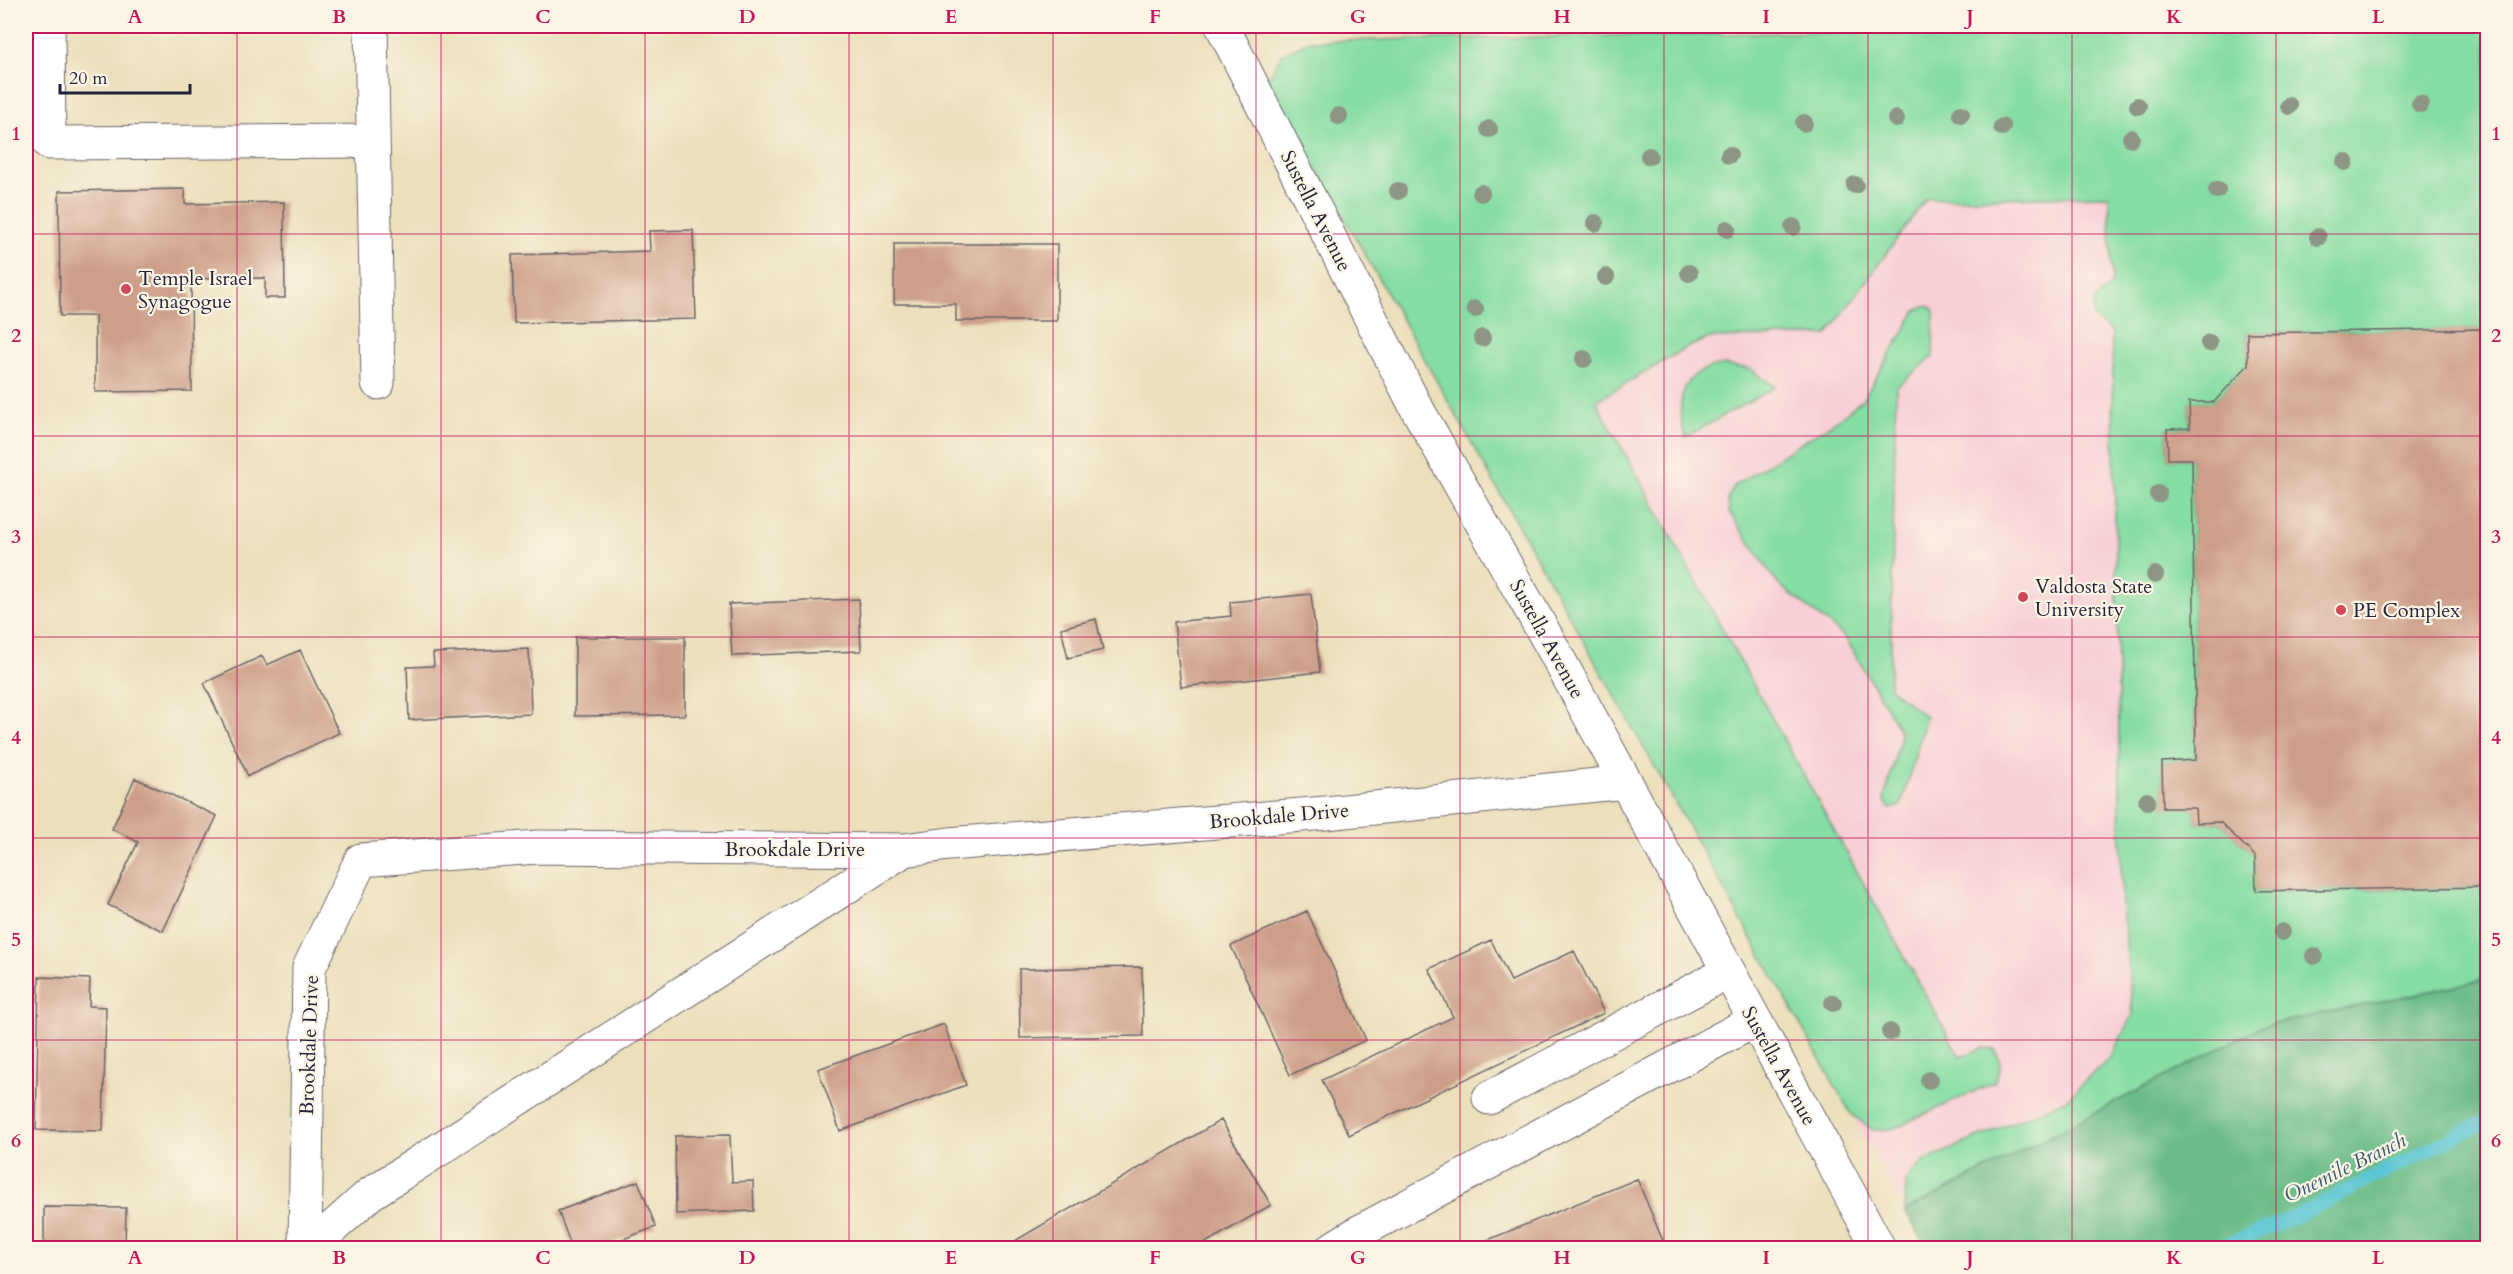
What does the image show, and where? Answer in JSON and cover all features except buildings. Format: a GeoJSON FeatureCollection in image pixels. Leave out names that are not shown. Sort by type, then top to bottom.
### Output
{"type":"FeatureCollection","features":[{"type":"Feature","properties":{"kind":"street"},"geometry":{"type":"LineString","coordinates":[[48,26],[49,143],[373,141]]}},
{"type":"Feature","properties":{"kind":"street"},"geometry":{"type":"LineString","coordinates":[[370,26],[378,383]]}},
{"type":"Feature","properties":{"kind":"street","name":"Sustella Avenue"},"geometry":{"type":"LineString","coordinates":[[1222,26],[1415,405],[1551,645],[1879,1248]]}},
{"type":"Feature","properties":{"kind":"street","name":"Brookdale Drive"},"geometry":{"type":"LineString","coordinates":[[305,1248],[309,968],[361,860],[538,847],[904,850],[949,844],[1326,813],[1626,782]]}},
{"type":"Feature","properties":{"kind":"street"},"geometry":{"type":"LineString","coordinates":[[310,1248],[370,1194],[904,850]]}},
{"type":"Feature","properties":{"kind":"street"},"geometry":{"type":"LineString","coordinates":[[1489,1098],[1728,972]]}},
{"type":"Feature","properties":{"kind":"street"},"geometry":{"type":"LineString","coordinates":[[1333,1248],[1369,1226],[1754,1021]]}},
{"type":"Feature","properties":{"kind":"shaded area","name":"Valdosta State University"},"geometry":{"type":"Polygon","coordinates":[[[2487,26],[2487,1248],[1927,1248],[1267,81],[1282,54],[2487,26]]]}},
{"type":"Feature","properties":{"kind":"green space"},"geometry":{"type":"Polygon","coordinates":[[[2170,26],[2487,26],[2487,329],[2247,333],[2248,365],[2214,402],[2189,402],[2190,428],[2167,429],[2168,459],[2192,459],[2196,760],[2162,762],[2164,807],[2195,808],[2196,823],[2220,822],[2255,856],[2256,891],[2487,887],[2487,979],[2263,1026],[1905,1211],[1906,1180],[1924,1161],[2065,1100],[2109,1059],[2133,1015],[2122,908],[2112,332],[2093,318],[2094,301],[2112,284],[2109,196],[1926,199],[1827,335],[1709,338],[1686,348],[1596,401],[1960,1057],[1982,1048],[1995,1050],[1997,1054],[2000,1066],[1993,1083],[1892,1129],[1873,1130],[1851,1114],[1267,81],[1282,54],[1309,41],[2170,26]]]}},
{"type":"Feature","properties":{"kind":"green space"},"geometry":{"type":"Polygon","coordinates":[[[1929,306],[1934,311],[1933,357],[1896,387],[1890,688],[1926,717],[1901,806],[1890,809],[1884,800],[1900,739],[1899,729],[1845,637],[1778,584],[1729,512],[1728,498],[1735,485],[1836,421],[1863,399],[1916,311],[1929,306]]]}},
{"type":"Feature","properties":{"kind":"green space"},"geometry":{"type":"Polygon","coordinates":[[[1725,365],[1750,369],[1775,387],[1686,437],[1681,408],[1682,398],[1689,381],[1706,369],[1725,365]]]}},
{"type":"Feature","properties":{"kind":"green space"},"geometry":{"type":"Polygon","coordinates":[[[2487,979],[2487,1241],[2471,1248],[1927,1248],[1905,1211],[2263,1026],[2487,979]]]}},
{"type":"Feature","properties":{"kind":"waterway","name":"Onemile Branch"},"geometry":{"type":"LineString","coordinates":[[2219,1248],[2297,1216],[2488,1120]]}},
{"type":"Feature","properties":{"kind":"place","name":"Temple Israel Synagogue"},"geometry":{"type":"Point","coordinates":[126,289]}},
{"type":"Feature","properties":{"kind":"place","name":"Valdosta State University"},"geometry":{"type":"Point","coordinates":[2023,597]}},
{"type":"Feature","properties":{"kind":"place","name":"PE Complex"},"geometry":{"type":"Point","coordinates":[2341,610]}}]}
